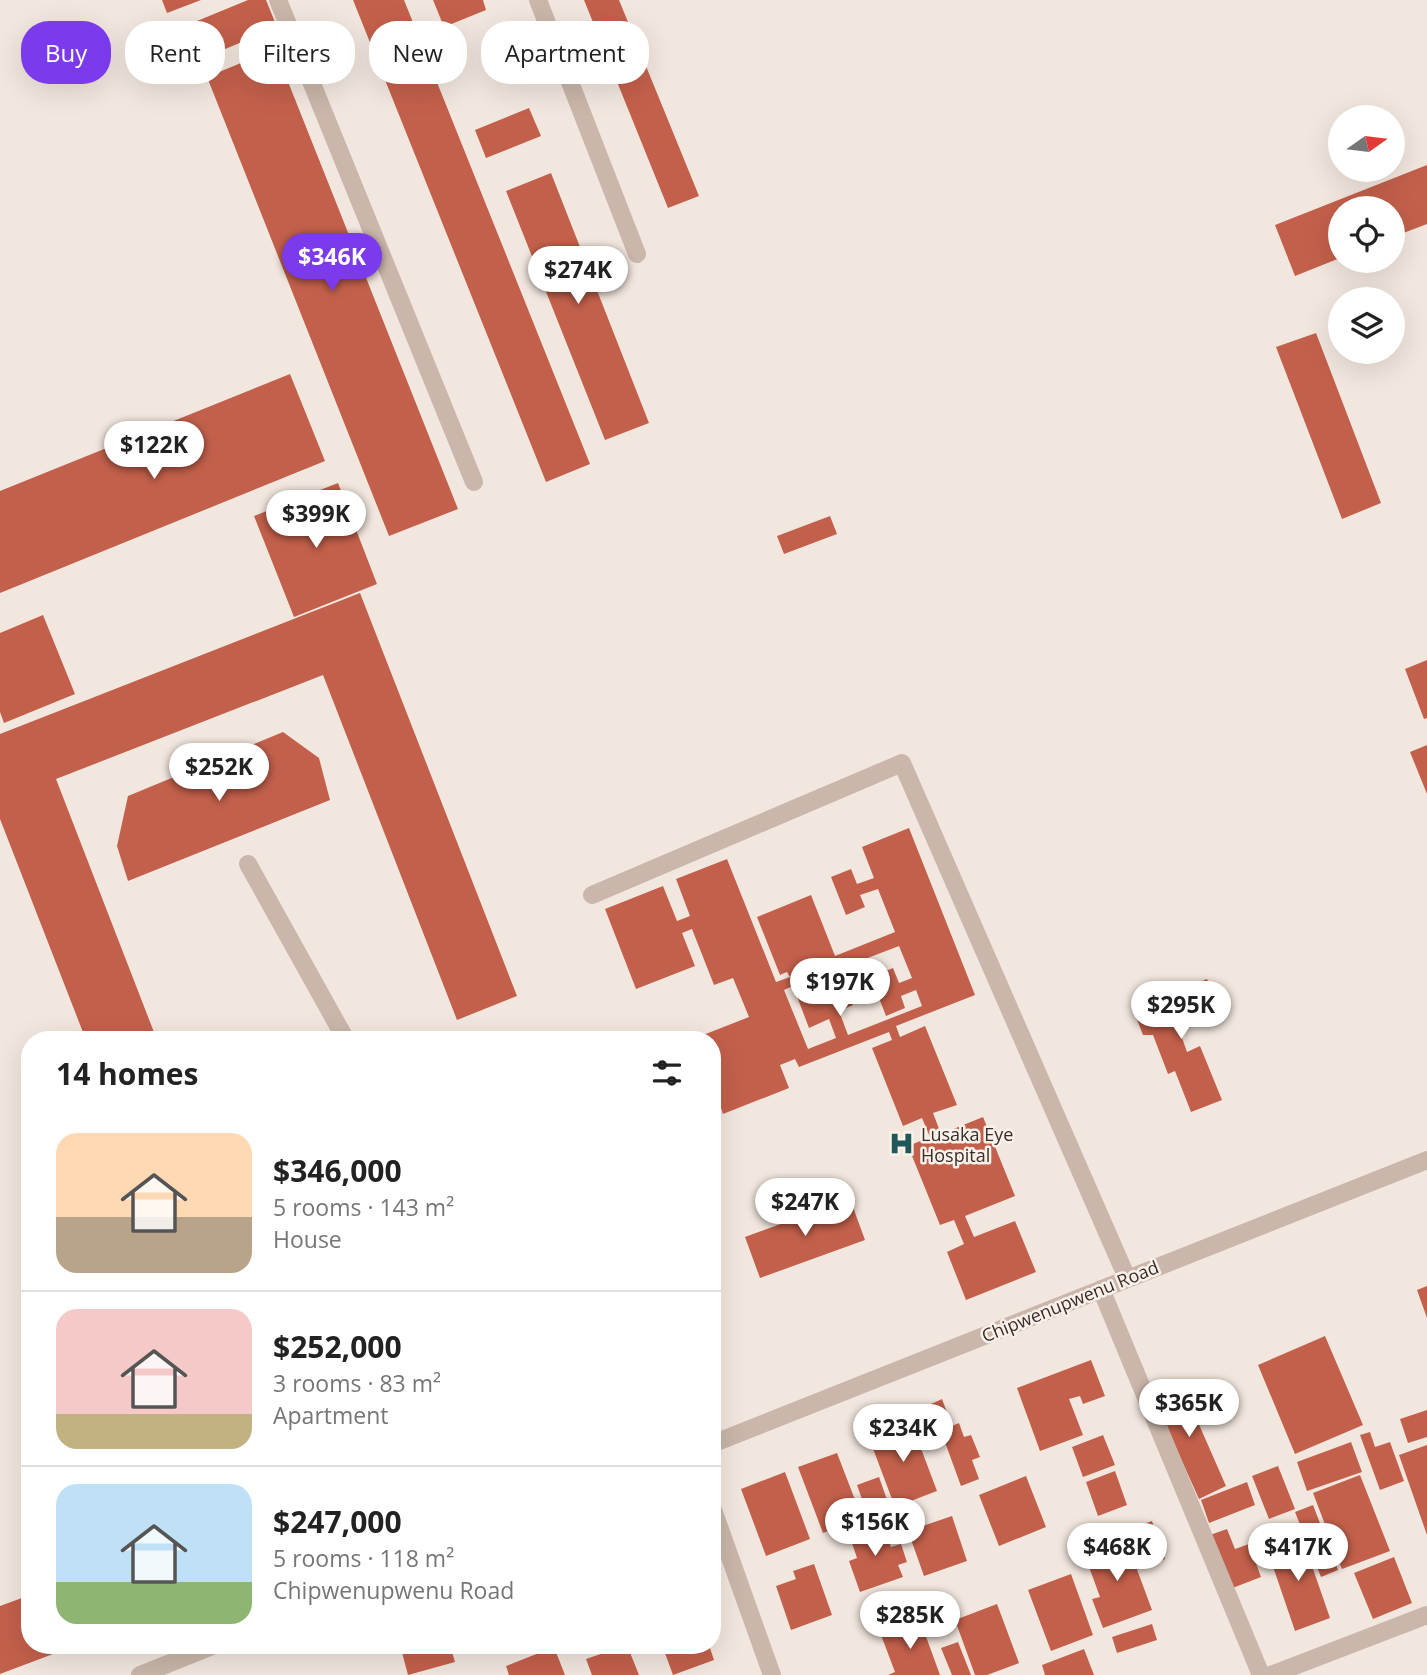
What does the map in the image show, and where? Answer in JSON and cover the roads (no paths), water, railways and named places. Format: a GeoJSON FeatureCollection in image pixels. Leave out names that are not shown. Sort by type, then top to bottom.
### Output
{"type":"FeatureCollection","features":[{"type":"Feature","properties":{"kind":"street"},"geometry":{"type":"LineString","coordinates":[[278,0],[474,482]]}},
{"type":"Feature","properties":{"kind":"street"},"geometry":{"type":"LineString","coordinates":[[538,0],[637,254]]}},
{"type":"Feature","properties":{"kind":"street"},"geometry":{"type":"LineString","coordinates":[[592,895],[902,764],[1127,1278]]}},
{"type":"Feature","properties":{"kind":"street"},"geometry":{"type":"LineString","coordinates":[[248,864],[341,1031]]}},
{"type":"Feature","properties":{"kind":"street","name":"Chipwenupwenu Road"},"geometry":{"type":"LineString","coordinates":[[721,1440],[1427,1160]]}},
{"type":"Feature","properties":{"kind":"street"},"geometry":{"type":"LineString","coordinates":[[1101,1289],[1261,1675]]}},
{"type":"Feature","properties":{"kind":"street"},"geometry":{"type":"LineString","coordinates":[[721,1532],[772,1675]]}},
{"type":"Feature","properties":{"kind":"street"},"geometry":{"type":"LineString","coordinates":[[1271,1675],[1427,1615]]}},
{"type":"Feature","properties":{"kind":"street"},"geometry":{"type":"LineString","coordinates":[[140,1675],[192,1654]]}},
{"type":"Feature","properties":{"kind":"place","name":"Lusaka Eye Hospital"},"geometry":{"type":"Point","coordinates":[901,1144]}}]}
